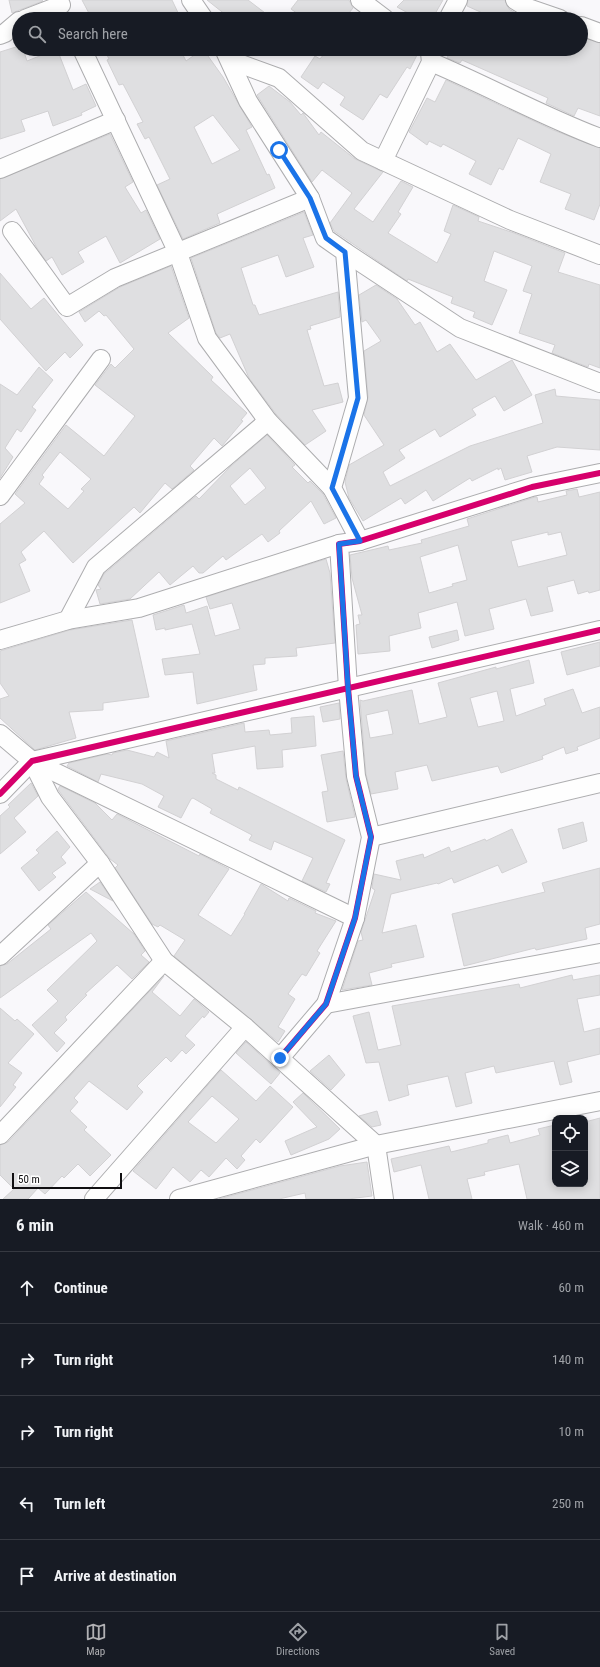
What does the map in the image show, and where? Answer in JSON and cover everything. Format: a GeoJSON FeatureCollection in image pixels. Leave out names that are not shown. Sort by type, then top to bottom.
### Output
{"type":"FeatureCollection","features":[{"type":"Feature","properties":{"kind":"street"},"geometry":{"type":"LineString","coordinates":[[191,0],[199,12]]}},
{"type":"Feature","properties":{"kind":"street"},"geometry":{"type":"LineString","coordinates":[[360,0],[376,12]]}},
{"type":"Feature","properties":{"kind":"street"},"geometry":{"type":"LineString","coordinates":[[452,12],[458,0]]}},
{"type":"Feature","properties":{"kind":"street"},"geometry":{"type":"LineString","coordinates":[[515,0],[528,8],[540,12]]}},
{"type":"Feature","properties":{"kind":"street"},"geometry":{"type":"LineString","coordinates":[[49,12],[62,8]]}},
{"type":"Feature","properties":{"kind":"street"},"geometry":{"type":"LineString","coordinates":[[0,35],[5,34],[12,28]]}},
{"type":"Feature","properties":{"kind":"street"},"geometry":{"type":"LineString","coordinates":[[588,29],[600,33]]}},
{"type":"Feature","properties":{"kind":"street"},"geometry":{"type":"LineString","coordinates":[[85,56],[178,253],[207,338],[268,422],[332,488],[360,541]]}},
{"type":"Feature","properties":{"kind":"street"},"geometry":{"type":"LineString","coordinates":[[227,56],[248,101],[310,198],[326,238],[460,328],[600,383]]}},
{"type":"Feature","properties":{"kind":"street"},"geometry":{"type":"LineString","coordinates":[[229,56],[279,78],[362,151],[510,220],[600,255]]}},
{"type":"Feature","properties":{"kind":"street"},"geometry":{"type":"LineString","coordinates":[[383,161],[429,56]]}},
{"type":"Feature","properties":{"kind":"street"},"geometry":{"type":"LineString","coordinates":[[435,56],[477,82],[573,128],[600,138]]}},
{"type":"Feature","properties":{"kind":"street"},"geometry":{"type":"LineString","coordinates":[[0,169],[116,120]]}},
{"type":"Feature","properties":{"kind":"street"},"geometry":{"type":"LineString","coordinates":[[12,231],[67,307],[115,278],[310,198]]}},
{"type":"Feature","properties":{"kind":"street"},"geometry":{"type":"LineString","coordinates":[[332,488],[358,398],[345,252]]}},
{"type":"Feature","properties":{"kind":"street"},"geometry":{"type":"LineString","coordinates":[[0,496],[101,359]]}},
{"type":"Feature","properties":{"kind":"street"},"geometry":{"type":"LineString","coordinates":[[68,620],[96,567],[268,422]]}},
{"type":"Feature","properties":{"kind":"street"},"geometry":{"type":"LineString","coordinates":[[0,640],[68,620],[139,608],[339,544],[360,541],[532,487],[600,473]]}},
{"type":"Feature","properties":{"kind":"street"},"geometry":{"type":"LineString","coordinates":[[280,1058],[326,1004],[355,918],[371,837],[356,776],[348,688],[339,544]]}},
{"type":"Feature","properties":{"kind":"street"},"geometry":{"type":"LineString","coordinates":[[0,794],[32,761],[600,630]]}},
{"type":"Feature","properties":{"kind":"street"},"geometry":{"type":"LineString","coordinates":[[0,734],[32,761],[355,918]]}},
{"type":"Feature","properties":{"kind":"street"},"geometry":{"type":"LineString","coordinates":[[32,761],[50,797],[100,863],[164,961],[245,1027],[376,1145],[384,1199]]}},
{"type":"Feature","properties":{"kind":"street"},"geometry":{"type":"LineString","coordinates":[[371,837],[600,783]]}},
{"type":"Feature","properties":{"kind":"street"},"geometry":{"type":"LineString","coordinates":[[0,956],[100,863]]}},
{"type":"Feature","properties":{"kind":"street"},"geometry":{"type":"LineString","coordinates":[[326,1004],[600,953]]}},
{"type":"Feature","properties":{"kind":"street"},"geometry":{"type":"LineString","coordinates":[[0,1135],[164,961]]}},
{"type":"Feature","properties":{"kind":"street"},"geometry":{"type":"LineString","coordinates":[[94,1199],[245,1027]]}},
{"type":"Feature","properties":{"kind":"street"},"geometry":{"type":"LineString","coordinates":[[179,1199],[376,1145],[600,1101]]}},
{"type":"Feature","properties":{"kind":"building"},"geometry":{"type":"Polygon","coordinates":[[[9,0],[43,1],[12,12],[9,0]]]}},
{"type":"Feature","properties":{"kind":"building"},"geometry":{"type":"Polygon","coordinates":[[[82,0],[172,0],[178,12],[88,12],[82,0]]]}},
{"type":"Feature","properties":{"kind":"building"},"geometry":{"type":"Polygon","coordinates":[[[207,0],[248,0],[264,12],[222,12],[207,0]]]}},
{"type":"Feature","properties":{"kind":"building"},"geometry":{"type":"Polygon","coordinates":[[[298,0],[349,0],[353,8],[350,12],[295,12],[291,9],[298,0]]]}},
{"type":"Feature","properties":{"kind":"building"},"geometry":{"type":"Polygon","coordinates":[[[404,0],[443,0],[436,12],[406,12],[397,7],[404,0]]]}},
{"type":"Feature","properties":{"kind":"building"},"geometry":{"type":"Polygon","coordinates":[[[468,0],[505,0],[509,9],[514,12],[480,12],[467,6],[468,0]]]}},
{"type":"Feature","properties":{"kind":"building"},"geometry":{"type":"Polygon","coordinates":[[[588,39],[600,43],[600,116],[578,108],[574,116],[546,103],[548,98],[462,60],[460,63],[447,58],[448,56],[588,56],[588,39]]]}},
{"type":"Feature","properties":{"kind":"building"},"geometry":{"type":"Polygon","coordinates":[[[12,48],[12,56],[25,56],[27,61],[40,56],[60,56],[73,90],[86,84],[96,106],[81,113],[82,115],[53,126],[48,111],[21,120],[25,131],[0,139],[0,52],[12,48]]]}},
{"type":"Feature","properties":{"kind":"building"},"geometry":{"type":"Polygon","coordinates":[[[108,56],[184,56],[186,61],[193,56],[208,56],[223,77],[252,127],[246,130],[267,175],[269,174],[275,188],[217,214],[220,223],[183,239],[157,185],[170,179],[149,137],[145,139],[137,124],[143,122],[123,84],[119,85],[107,60],[109,59],[108,56]],[[213,115],[194,127],[212,164],[240,150],[213,115]]]}},
{"type":"Feature","properties":{"kind":"building"},"geometry":{"type":"Polygon","coordinates":[[[315,56],[320,59],[322,56],[416,56],[410,69],[407,67],[387,98],[380,94],[363,120],[340,105],[345,97],[323,82],[318,89],[301,77],[315,56]]]}},
{"type":"Feature","properties":{"kind":"building"},"geometry":{"type":"Polygon","coordinates":[[[446,80],[553,130],[600,148],[600,204],[594,220],[565,209],[571,194],[540,182],[551,154],[518,138],[503,170],[499,168],[491,185],[469,174],[476,161],[443,144],[441,147],[429,141],[427,145],[409,132],[427,98],[435,102],[446,80]]]}},
{"type":"Feature","properties":{"kind":"building"},"geometry":{"type":"Polygon","coordinates":[[[269,86],[290,102],[301,115],[303,113],[319,135],[321,132],[355,159],[383,172],[354,209],[373,222],[401,181],[413,187],[398,212],[401,214],[388,233],[437,263],[451,234],[444,231],[453,205],[479,217],[478,221],[565,253],[558,272],[600,285],[600,368],[589,364],[588,367],[552,353],[555,345],[519,333],[532,294],[523,291],[532,266],[494,251],[484,281],[507,290],[492,325],[473,317],[475,312],[451,303],[453,297],[408,279],[407,281],[334,231],[330,223],[352,193],[322,170],[312,182],[257,95],[269,86]]]}},
{"type":"Feature","properties":{"kind":"building"},"geometry":{"type":"Polygon","coordinates":[[[110,134],[133,182],[125,187],[141,213],[146,210],[160,239],[120,263],[106,236],[78,252],[84,262],[62,275],[52,257],[46,261],[37,248],[16,209],[0,221],[0,179],[110,134]]]}},
{"type":"Feature","properties":{"kind":"building"},"geometry":{"type":"Polygon","coordinates":[[[304,212],[313,235],[303,238],[314,267],[286,277],[278,255],[241,268],[253,305],[255,305],[259,315],[338,292],[340,317],[310,326],[311,329],[307,330],[324,386],[338,383],[343,402],[312,410],[326,431],[305,445],[276,414],[249,378],[230,334],[220,338],[216,333],[191,258],[304,212]]]}},
{"type":"Feature","properties":{"kind":"building"},"geometry":{"type":"Polygon","coordinates":[[[171,266],[189,318],[168,333],[213,377],[211,380],[247,413],[241,420],[243,421],[222,446],[214,438],[190,466],[194,470],[172,489],[165,483],[140,513],[134,507],[73,563],[44,531],[21,552],[26,560],[19,564],[30,591],[0,603],[0,524],[25,503],[15,494],[66,425],[104,456],[135,416],[95,385],[111,364],[115,368],[134,349],[106,315],[104,316],[99,311],[85,322],[79,312],[120,287],[171,266]],[[60,452],[42,475],[44,477],[39,484],[68,509],[84,491],[81,489],[91,479],[60,452]]]}},
{"type":"Feature","properties":{"kind":"building"},"geometry":{"type":"Polygon","coordinates":[[[0,273],[31,309],[44,298],[83,345],[70,358],[65,352],[46,371],[0,319],[0,273]]]}},
{"type":"Feature","properties":{"kind":"building"},"geometry":{"type":"Polygon","coordinates":[[[376,285],[397,299],[415,325],[420,322],[437,352],[450,344],[476,380],[512,360],[532,395],[504,411],[495,396],[472,409],[476,415],[440,437],[435,429],[399,450],[405,458],[383,472],[390,486],[470,446],[543,423],[535,395],[555,389],[556,396],[600,400],[600,450],[557,447],[527,456],[532,472],[505,480],[501,468],[498,470],[498,468],[472,481],[470,478],[433,501],[426,490],[405,504],[401,498],[363,521],[349,498],[345,482],[349,465],[384,445],[364,415],[368,397],[364,351],[381,341],[366,320],[362,322],[359,295],[376,285]]]}},
{"type":"Feature","properties":{"kind":"building"},"geometry":{"type":"Polygon","coordinates":[[[39,367],[53,380],[32,407],[36,410],[21,432],[17,429],[5,448],[13,457],[0,478],[0,384],[17,395],[39,367]]]}},
{"type":"Feature","properties":{"kind":"building"},"geometry":{"type":"Polygon","coordinates":[[[267,435],[295,465],[292,467],[308,483],[310,481],[323,494],[336,518],[324,524],[311,501],[279,531],[280,533],[268,542],[262,534],[226,560],[223,556],[203,573],[199,573],[193,566],[170,585],[159,572],[130,599],[100,604],[96,590],[101,589],[98,585],[104,574],[196,496],[199,499],[230,467],[267,435]],[[250,468],[230,486],[245,505],[266,488],[250,468]]]}},
{"type":"Feature","properties":{"kind":"building"},"geometry":{"type":"Polygon","coordinates":[[[577,489],[579,497],[600,492],[600,590],[578,594],[574,580],[547,587],[553,611],[531,616],[526,599],[489,609],[494,629],[465,636],[457,602],[418,613],[421,628],[389,636],[390,651],[358,654],[356,625],[360,624],[358,615],[362,615],[352,578],[350,555],[388,546],[389,550],[422,543],[421,540],[469,526],[467,519],[535,497],[537,497],[538,502],[567,495],[566,491],[577,489]],[[548,532],[511,541],[518,567],[567,555],[561,532],[548,535],[548,532]],[[458,545],[420,557],[429,593],[467,580],[458,545]]]}},
{"type":"Feature","properties":{"kind":"building"},"geometry":{"type":"Polygon","coordinates":[[[326,559],[330,573],[335,643],[296,648],[297,656],[265,658],[265,664],[253,665],[257,690],[197,704],[193,672],[165,675],[162,659],[200,654],[192,624],[165,630],[165,628],[156,630],[153,615],[184,605],[186,613],[207,606],[215,636],[240,629],[232,603],[210,609],[206,597],[326,559]]]}},
{"type":"Feature","properties":{"kind":"building"},"geometry":{"type":"Polygon","coordinates":[[[132,620],[149,697],[103,703],[103,710],[69,712],[76,738],[35,750],[0,718],[0,699],[9,696],[0,683],[0,651],[70,630],[132,620]]]}},
{"type":"Feature","properties":{"kind":"building"},"geometry":{"type":"Polygon","coordinates":[[[457,630],[459,640],[432,648],[429,637],[457,630]]]}},
{"type":"Feature","properties":{"kind":"building"},"geometry":{"type":"Polygon","coordinates":[[[600,642],[600,666],[567,675],[561,652],[600,642]]]}},
{"type":"Feature","properties":{"kind":"building"},"geometry":{"type":"Polygon","coordinates":[[[529,660],[534,683],[510,689],[516,716],[546,705],[544,699],[573,689],[582,713],[600,707],[600,738],[577,747],[578,750],[566,754],[564,747],[542,756],[543,759],[501,773],[498,766],[432,781],[427,765],[395,772],[398,789],[371,794],[366,774],[360,700],[363,701],[412,690],[419,724],[447,717],[438,683],[496,667],[496,669],[529,660]],[[497,691],[470,698],[478,727],[504,721],[497,691]],[[388,710],[366,715],[370,738],[393,734],[388,710]]]}},
{"type":"Feature","properties":{"kind":"building"},"geometry":{"type":"Polygon","coordinates":[[[339,703],[340,719],[323,722],[320,707],[339,703]]]}},
{"type":"Feature","properties":{"kind":"building"},"geometry":{"type":"Polygon","coordinates":[[[314,716],[316,746],[282,750],[283,767],[257,769],[255,746],[212,754],[215,773],[212,773],[216,775],[216,779],[238,790],[239,787],[345,840],[326,883],[330,884],[326,892],[302,881],[313,858],[274,841],[271,850],[249,840],[252,835],[210,813],[212,809],[193,798],[191,799],[181,818],[158,807],[164,796],[142,784],[101,774],[98,782],[67,766],[69,763],[107,754],[112,755],[113,753],[127,750],[154,757],[157,752],[169,758],[166,741],[244,723],[245,732],[269,730],[270,735],[292,733],[291,718],[314,716]]]}},
{"type":"Feature","properties":{"kind":"building"},"geometry":{"type":"Polygon","coordinates":[[[343,751],[346,779],[355,817],[327,822],[322,792],[328,791],[321,755],[343,751]]]}},
{"type":"Feature","properties":{"kind":"building"},"geometry":{"type":"Polygon","coordinates":[[[31,783],[38,796],[14,818],[26,832],[0,854],[0,816],[10,807],[8,805],[31,783]]]}},
{"type":"Feature","properties":{"kind":"building"},"geometry":{"type":"Polygon","coordinates":[[[60,786],[95,803],[112,820],[117,814],[199,856],[200,854],[229,869],[198,915],[231,936],[261,884],[288,901],[289,898],[316,911],[315,913],[336,921],[317,951],[320,953],[306,976],[302,974],[288,994],[295,999],[278,1027],[285,1031],[278,1042],[174,956],[185,940],[160,925],[158,927],[152,924],[115,868],[118,865],[110,859],[59,791],[58,789],[60,786]]]}},
{"type":"Feature","properties":{"kind":"building"},"geometry":{"type":"Polygon","coordinates":[[[583,822],[587,841],[563,849],[558,829],[583,822]]]}},
{"type":"Feature","properties":{"kind":"building"},"geometry":{"type":"Polygon","coordinates":[[[512,829],[527,862],[502,873],[498,865],[454,883],[452,878],[438,884],[391,894],[382,933],[416,925],[424,957],[391,964],[392,967],[369,973],[372,985],[342,990],[358,941],[363,940],[361,932],[375,890],[372,888],[374,874],[401,880],[396,861],[423,854],[424,858],[449,847],[451,852],[485,839],[486,841],[512,829]]]}},
{"type":"Feature","properties":{"kind":"building"},"geometry":{"type":"Polygon","coordinates":[[[57,831],[70,847],[61,857],[66,863],[52,873],[56,877],[39,891],[21,868],[39,853],[36,850],[57,831]]]}},
{"type":"Feature","properties":{"kind":"building"},"geometry":{"type":"Polygon","coordinates":[[[600,868],[600,924],[585,928],[587,939],[536,950],[535,948],[464,966],[452,914],[545,892],[542,883],[600,868]]]}},
{"type":"Feature","properties":{"kind":"building"},"geometry":{"type":"Polygon","coordinates":[[[100,882],[113,901],[90,889],[100,882]]]}},
{"type":"Feature","properties":{"kind":"building"},"geometry":{"type":"Polygon","coordinates":[[[86,892],[134,934],[145,951],[141,955],[149,962],[132,979],[117,965],[85,994],[87,995],[65,1017],[67,1020],[54,1033],[65,1043],[57,1052],[32,1025],[58,1001],[47,990],[97,941],[91,933],[0,998],[0,966],[7,964],[51,929],[48,925],[86,892]]]}},
{"type":"Feature","properties":{"kind":"building"},"geometry":{"type":"Polygon","coordinates":[[[572,975],[573,980],[600,975],[600,995],[577,999],[584,1032],[600,1028],[600,1054],[567,1062],[572,1082],[560,1085],[554,1061],[496,1073],[494,1066],[465,1073],[472,1103],[456,1107],[448,1076],[407,1085],[409,1095],[389,1101],[379,1062],[366,1063],[353,1016],[369,1012],[378,1050],[401,1045],[392,1006],[519,984],[520,988],[572,975]]]}},
{"type":"Feature","properties":{"kind":"building"},"geometry":{"type":"Polygon","coordinates":[[[164,976],[152,992],[180,1016],[194,999],[209,1012],[204,1018],[203,1016],[185,1036],[195,1045],[186,1054],[182,1050],[171,1062],[166,1057],[137,1086],[143,1092],[127,1110],[89,1081],[74,1098],[78,1102],[70,1111],[87,1127],[84,1130],[111,1155],[90,1176],[78,1164],[64,1178],[62,1176],[45,1194],[38,1188],[28,1199],[3,1199],[14,1189],[0,1175],[0,1145],[8,1142],[164,976]]]}},
{"type":"Feature","properties":{"kind":"building"},"geometry":{"type":"Polygon","coordinates":[[[0,1008],[15,1021],[17,1019],[34,1034],[8,1063],[22,1073],[13,1085],[16,1087],[0,1107],[0,1008]]]}},
{"type":"Feature","properties":{"kind":"building"},"geometry":{"type":"Polygon","coordinates":[[[246,1042],[280,1073],[271,1084],[236,1053],[246,1042]]]}},
{"type":"Feature","properties":{"kind":"building"},"geometry":{"type":"Polygon","coordinates":[[[329,1055],[345,1075],[331,1090],[310,1071],[329,1055]]]}},
{"type":"Feature","properties":{"kind":"building"},"geometry":{"type":"Polygon","coordinates":[[[221,1070],[256,1101],[270,1086],[293,1107],[260,1143],[256,1139],[241,1156],[245,1160],[237,1169],[226,1158],[209,1177],[201,1170],[190,1182],[173,1167],[156,1189],[133,1171],[221,1070]],[[212,1096],[188,1122],[216,1143],[239,1119],[212,1096]]]}},
{"type":"Feature","properties":{"kind":"building"},"geometry":{"type":"Polygon","coordinates":[[[303,1093],[340,1129],[329,1139],[291,1155],[285,1141],[317,1127],[293,1102],[303,1093]]]}},
{"type":"Feature","properties":{"kind":"building"},"geometry":{"type":"Polygon","coordinates":[[[377,1111],[381,1125],[372,1127],[359,1116],[377,1111]]]}},
{"type":"Feature","properties":{"kind":"building"},"geometry":{"type":"Polygon","coordinates":[[[600,1118],[600,1199],[527,1199],[519,1164],[484,1172],[485,1175],[467,1179],[472,1199],[429,1199],[421,1165],[394,1172],[391,1159],[449,1146],[451,1152],[488,1143],[488,1140],[508,1135],[510,1143],[540,1135],[538,1129],[552,1126],[552,1187],[588,1187],[588,1121],[600,1118]]]}},
{"type":"Feature","properties":{"kind":"building"},"geometry":{"type":"Polygon","coordinates":[[[367,1162],[372,1196],[348,1199],[306,1199],[305,1193],[279,1199],[219,1199],[340,1166],[367,1162]]]}},
{"type":"Feature","properties":{"kind":"cycle path"},"geometry":{"type":"LineString","coordinates":[[280,1058],[326,1004],[355,918],[371,837],[356,776],[348,688],[339,544],[360,541],[532,487],[600,473]]}},
{"type":"Feature","properties":{"kind":"cycle path"},"geometry":{"type":"LineString","coordinates":[[0,794],[32,761],[600,630]]}},
{"type":"Feature","properties":{"kind":"route"},"geometry":{"type":"LineString","coordinates":[[279,150],[310,198],[326,238],[345,252],[350,293],[358,398],[332,488],[360,541],[339,544],[348,688],[356,776],[371,837],[355,918],[326,1004],[280,1058]]}}]}
